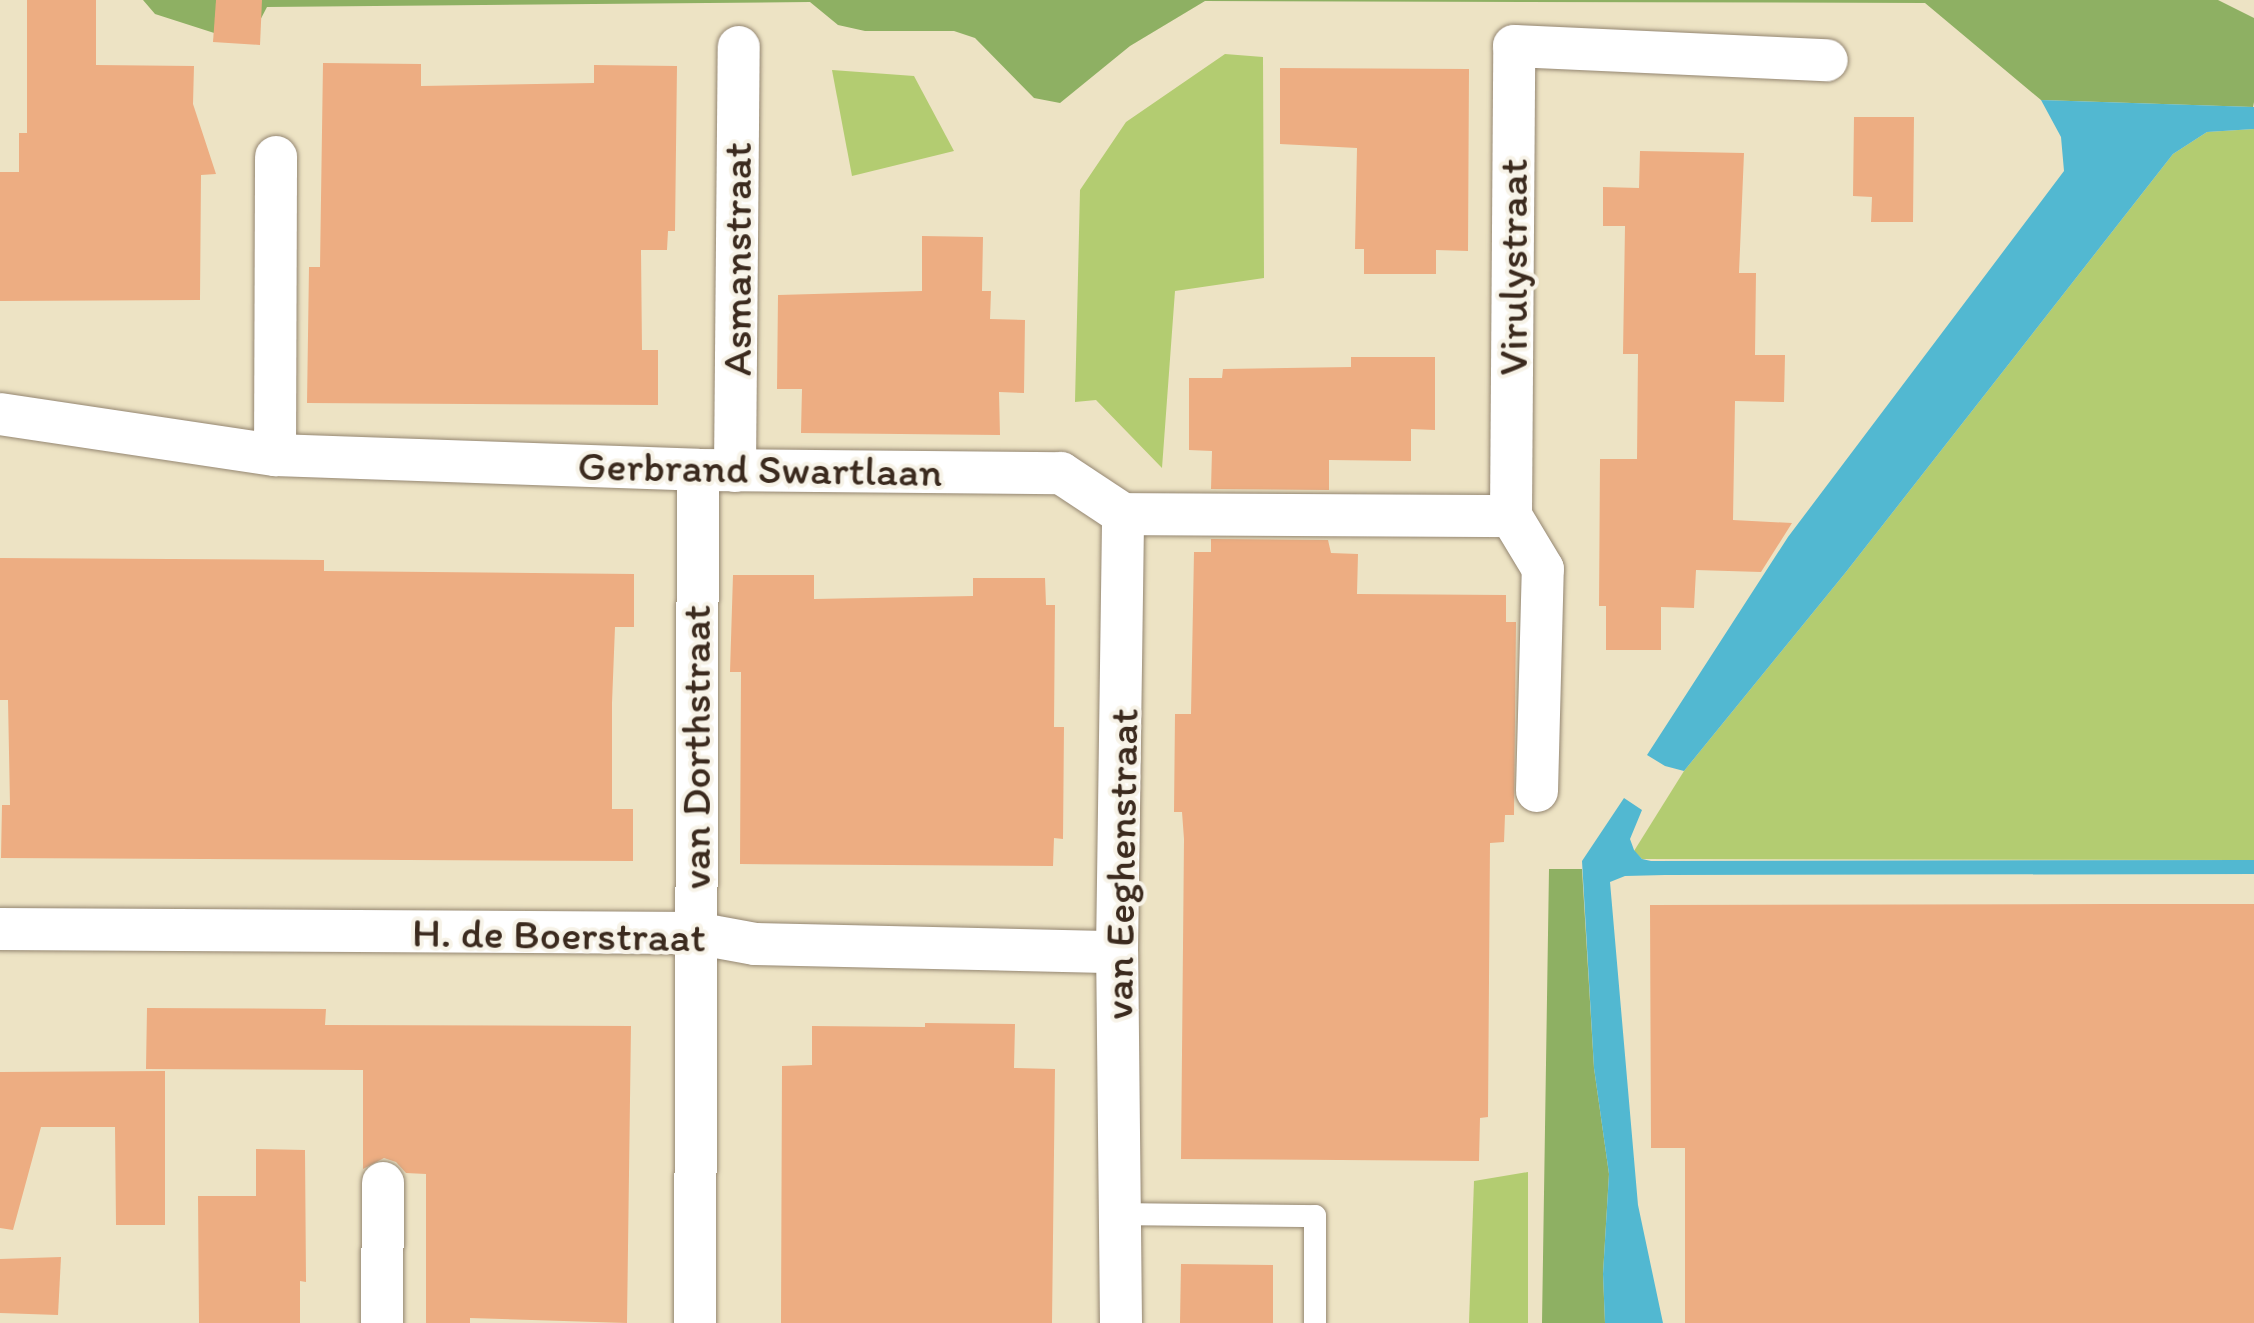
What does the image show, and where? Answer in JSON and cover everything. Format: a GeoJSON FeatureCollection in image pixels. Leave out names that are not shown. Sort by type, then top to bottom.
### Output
{"type":"FeatureCollection","features":[{"type":"Feature","properties":{"kind":"street","name":"Virulystraat"},"geometry":{"type":"LineString","coordinates":[[1511,516],[1514,46],[1826,60]]}},
{"type":"Feature","properties":{"kind":"street","name":"Asmanstraat"},"geometry":{"type":"LineString","coordinates":[[717,470],[739,48]]}},
{"type":"Feature","properties":{"kind":"street"},"geometry":{"type":"LineString","coordinates":[[275,456],[276,157]]}},
{"type":"Feature","properties":{"kind":"street","name":"Gerbrand Swartlaan"},"geometry":{"type":"LineString","coordinates":[[0,414],[275,456],[717,470],[1060,473],[1123,514]]}},
{"type":"Feature","properties":{"kind":"street","name":"van Dorthstraat"},"geometry":{"type":"LineString","coordinates":[[694,1323],[695,933],[717,470]]}},
{"type":"Feature","properties":{"kind":"street"},"geometry":{"type":"LineString","coordinates":[[1123,514],[1511,516],[1543,569],[1537,791]]}},
{"type":"Feature","properties":{"kind":"street","name":"van Eeghenstraat"},"geometry":{"type":"LineString","coordinates":[[1121,1323],[1117,952],[1123,514]]}},
{"type":"Feature","properties":{"kind":"street","name":"H. de Boerstraat"},"geometry":{"type":"LineString","coordinates":[[0,928],[695,933],[755,944],[1117,952]]}},
{"type":"Feature","properties":{"kind":"street"},"geometry":{"type":"LineString","coordinates":[[382,1323],[383,1182]]}},
{"type":"Feature","properties":{"kind":"lane"},"geometry":{"type":"LineString","coordinates":[[1122,1214],[1315,1216],[1315,1323]]}},
{"type":"Feature","properties":{"kind":"green space"},"geometry":{"type":"Polygon","coordinates":[[[143,0],[2218,0],[2254,18],[2254,102],[2253,107],[2041,100],[1925,3],[1205,1],[1130,46],[1060,103],[1034,98],[975,38],[954,31],[865,31],[838,25],[810,2],[267,7],[256,28],[236,40],[155,14],[143,0]]]}},
{"type":"Feature","properties":{"kind":"green space"},"geometry":{"type":"Polygon","coordinates":[[[1225,54],[1263,57],[1264,278],[1175,291],[1162,468],[1096,400],[1075,402],[1080,190],[1126,122],[1225,54]]]}},
{"type":"Feature","properties":{"kind":"green space"},"geometry":{"type":"Polygon","coordinates":[[[832,70],[914,76],[954,151],[852,176],[832,70]]]}},
{"type":"Feature","properties":{"kind":"green space"},"geometry":{"type":"Polygon","coordinates":[[[2254,129],[2254,860],[1642,859],[1634,851],[1684,771],[1846,572],[2173,154],[2207,132],[2254,129]]]}},
{"type":"Feature","properties":{"kind":"green space"},"geometry":{"type":"Polygon","coordinates":[[[1549,869],[1582,869],[1594,1068],[1609,1174],[1603,1274],[1605,1323],[1542,1323],[1549,869]]]}},
{"type":"Feature","properties":{"kind":"green space"},"geometry":{"type":"Polygon","coordinates":[[[1528,1172],[1528,1323],[1469,1323],[1474,1181],[1528,1172]]]}},
{"type":"Feature","properties":{"kind":"water"},"geometry":{"type":"Polygon","coordinates":[[[2041,100],[2254,107],[2254,129],[2207,132],[2173,154],[1846,572],[1684,771],[1665,766],[1647,755],[1788,537],[2064,171],[2061,137],[2041,100]]]}},
{"type":"Feature","properties":{"kind":"water"},"geometry":{"type":"Polygon","coordinates":[[[1624,798],[1642,810],[1630,839],[1642,859],[1651,861],[2254,860],[2254,874],[1665,875],[1625,876],[1610,882],[1638,1205],[1663,1323],[1605,1323],[1603,1274],[1609,1174],[1594,1068],[1582,861],[1624,798]]]}},
{"type":"Feature","properties":{"kind":"building"},"geometry":{"type":"Polygon","coordinates":[[[27,0],[96,0],[96,65],[194,66],[193,104],[216,174],[201,175],[200,300],[0,301],[0,172],[19,172],[19,133],[27,133],[27,0]]]}},
{"type":"Feature","properties":{"kind":"building"},"geometry":{"type":"Polygon","coordinates":[[[216,0],[262,0],[260,45],[213,42],[216,0]]]}},
{"type":"Feature","properties":{"kind":"building"},"geometry":{"type":"Polygon","coordinates":[[[323,63],[421,64],[421,86],[594,83],[594,65],[677,66],[675,231],[668,231],[667,250],[641,250],[642,350],[658,350],[658,405],[307,403],[309,267],[320,267],[323,63]]]}},
{"type":"Feature","properties":{"kind":"building"},"geometry":{"type":"Polygon","coordinates":[[[1280,68],[1469,69],[1468,251],[1436,250],[1436,274],[1364,274],[1364,249],[1355,249],[1357,148],[1280,144],[1280,68]]]}},
{"type":"Feature","properties":{"kind":"building"},"geometry":{"type":"Polygon","coordinates":[[[1854,117],[1914,117],[1913,222],[1871,222],[1872,197],[1853,196],[1854,117]]]}},
{"type":"Feature","properties":{"kind":"building"},"geometry":{"type":"Polygon","coordinates":[[[1640,151],[1744,153],[1739,273],[1756,273],[1755,355],[1785,355],[1784,402],[1735,401],[1733,520],[1792,523],[1761,572],[1696,570],[1694,608],[1661,607],[1661,650],[1606,650],[1606,606],[1599,606],[1600,459],[1637,459],[1638,354],[1623,354],[1625,226],[1603,226],[1603,187],[1639,188],[1640,151]]]}},
{"type":"Feature","properties":{"kind":"building"},"geometry":{"type":"Polygon","coordinates":[[[922,236],[983,237],[982,291],[991,291],[990,319],[1025,320],[1024,393],[999,392],[1000,435],[801,433],[802,389],[777,389],[778,295],[922,291],[922,236]]]}},
{"type":"Feature","properties":{"kind":"building"},"geometry":{"type":"Polygon","coordinates":[[[1351,357],[1435,357],[1435,430],[1411,429],[1411,461],[1329,460],[1329,490],[1211,489],[1212,451],[1189,450],[1189,378],[1222,378],[1223,369],[1351,367],[1351,357]]]}},
{"type":"Feature","properties":{"kind":"building"},"geometry":{"type":"Polygon","coordinates":[[[1211,539],[1328,540],[1331,553],[1358,554],[1357,594],[1506,595],[1506,622],[1516,622],[1514,815],[1505,815],[1504,842],[1490,843],[1488,1117],[1480,1118],[1479,1161],[1181,1159],[1184,839],[1182,812],[1174,812],[1175,714],[1191,714],[1194,552],[1211,552],[1211,539]]]}},
{"type":"Feature","properties":{"kind":"building"},"geometry":{"type":"Polygon","coordinates":[[[0,558],[324,560],[324,571],[634,574],[634,627],[615,627],[612,703],[612,809],[633,809],[633,861],[1,858],[2,805],[10,805],[8,700],[0,700],[0,558]]]}},
{"type":"Feature","properties":{"kind":"building"},"geometry":{"type":"Polygon","coordinates":[[[733,575],[814,575],[814,599],[973,596],[973,578],[1045,578],[1046,605],[1055,605],[1054,727],[1064,727],[1063,839],[1054,838],[1053,866],[740,864],[741,672],[730,672],[733,575]]]}},
{"type":"Feature","properties":{"kind":"building"},"geometry":{"type":"Polygon","coordinates":[[[2254,904],[2254,1323],[1685,1323],[1685,1148],[1651,1148],[1650,905],[2254,904]]]}},
{"type":"Feature","properties":{"kind":"building"},"geometry":{"type":"Polygon","coordinates":[[[147,1008],[326,1009],[325,1025],[631,1026],[627,1323],[470,1318],[470,1323],[426,1323],[426,1174],[406,1173],[396,1162],[384,1158],[363,1169],[363,1070],[146,1069],[147,1008]]]}},
{"type":"Feature","properties":{"kind":"building"},"geometry":{"type":"Polygon","coordinates":[[[925,1023],[1015,1024],[1014,1068],[1055,1069],[1052,1323],[781,1323],[782,1066],[812,1065],[812,1026],[925,1027],[925,1023]]]}},
{"type":"Feature","properties":{"kind":"building"},"geometry":{"type":"Polygon","coordinates":[[[165,1071],[165,1225],[116,1225],[115,1127],[41,1127],[13,1230],[0,1228],[0,1072],[165,1071]]]}},
{"type":"Feature","properties":{"kind":"building"},"geometry":{"type":"Polygon","coordinates":[[[256,1149],[305,1150],[306,1282],[300,1281],[300,1323],[199,1323],[198,1196],[256,1196],[256,1149]]]}},
{"type":"Feature","properties":{"kind":"building"},"geometry":{"type":"Polygon","coordinates":[[[61,1257],[58,1315],[0,1313],[0,1259],[61,1257]]]}},
{"type":"Feature","properties":{"kind":"building"},"geometry":{"type":"Polygon","coordinates":[[[1181,1264],[1273,1265],[1273,1323],[1180,1323],[1181,1264]]]}}]}
